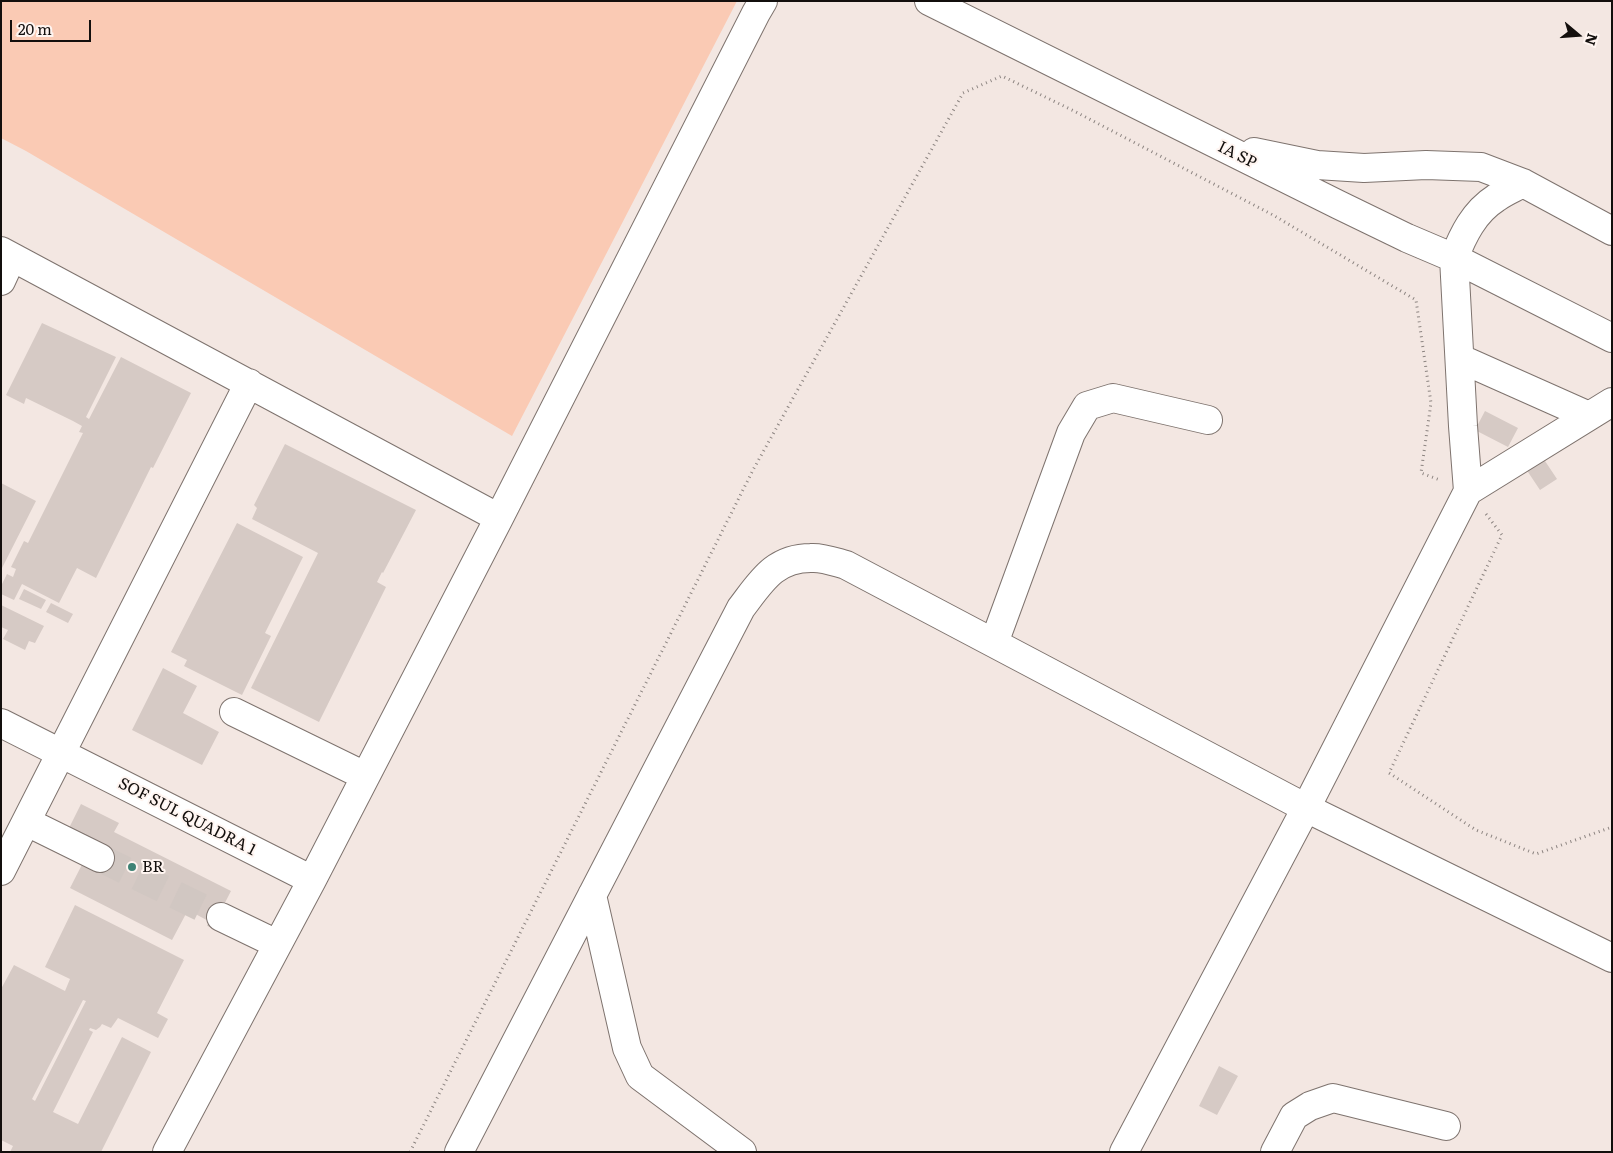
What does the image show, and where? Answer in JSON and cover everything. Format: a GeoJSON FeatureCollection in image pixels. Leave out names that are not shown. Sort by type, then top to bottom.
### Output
{"type":"FeatureCollection","features":[{"type":"Feature","properties":{"kind":"street"},"geometry":{"type":"LineString","coordinates":[[167,1152],[312,880],[763,1]]}},
{"type":"Feature","properties":{"kind":"street"},"geometry":{"type":"LineString","coordinates":[[946,5],[1211,142]]}},
{"type":"Feature","properties":{"kind":"street","name":"IA SP"},"geometry":{"type":"LineString","coordinates":[[1211,142],[1317,165],[1364,168],[1481,167],[1523,183],[1612,231]]}},
{"type":"Feature","properties":{"kind":"street","name":"IA SP"},"geometry":{"type":"LineString","coordinates":[[1211,142],[1407,238],[1454,258],[1612,338]]}},
{"type":"Feature","properties":{"kind":"street"},"geometry":{"type":"LineString","coordinates":[[1468,491],[1454,258],[1463,235],[1478,213],[1495,198],[1523,183]]}},
{"type":"Feature","properties":{"kind":"street"},"geometry":{"type":"LineString","coordinates":[[5,263],[249,383],[499,518]]}},
{"type":"Feature","properties":{"kind":"street"},"geometry":{"type":"LineString","coordinates":[[1461,359],[1600,409]]}},
{"type":"Feature","properties":{"kind":"street"},"geometry":{"type":"LineString","coordinates":[[1,872],[249,383]]}},
{"type":"Feature","properties":{"kind":"street"},"geometry":{"type":"LineString","coordinates":[[994,643],[1071,433],[1087,406],[1113,398],[1208,420]]}},
{"type":"Feature","properties":{"kind":"street"},"geometry":{"type":"LineString","coordinates":[[1124,1152],[1306,808],[1468,491],[1600,409]]}},
{"type":"Feature","properties":{"kind":"street"},"geometry":{"type":"LineString","coordinates":[[459,1152],[741,608],[765,576],[789,560],[813,557],[846,565],[1306,808],[1612,958]]}},
{"type":"Feature","properties":{"kind":"street"},"geometry":{"type":"LineString","coordinates":[[234,712],[365,776]]}},
{"type":"Feature","properties":{"kind":"street","name":"SOF SUL QUADRA 1"},"geometry":{"type":"LineString","coordinates":[[1,723],[312,880]]}},
{"type":"Feature","properties":{"kind":"street"},"geometry":{"type":"LineString","coordinates":[[26,822],[100,858]]}},
{"type":"Feature","properties":{"kind":"street"},"geometry":{"type":"LineString","coordinates":[[592,894],[628,1048],[640,1076],[742,1152]]}},
{"type":"Feature","properties":{"kind":"street"},"geometry":{"type":"LineString","coordinates":[[221,917],[278,944]]}},
{"type":"Feature","properties":{"kind":"street"},"geometry":{"type":"LineString","coordinates":[[1275,1152],[1294,1116],[1310,1106],[1333,1098],[1446,1126]]}},
{"type":"Feature","properties":{"kind":"shaded area"},"geometry":{"type":"Polygon","coordinates":[[[1,1],[737,1],[512,436],[1,138],[1,1]]]}},
{"type":"Feature","properties":{"kind":"building"},"geometry":{"type":"Polygon","coordinates":[[[42,323],[116,357],[86,417],[89,419],[121,357],[191,393],[153,468],[151,467],[96,578],[77,568],[59,603],[22,584],[14,600],[1,594],[1,586],[7,574],[13,577],[16,569],[11,567],[24,541],[28,543],[83,433],[79,432],[82,426],[73,421],[26,398],[24,404],[6,395],[42,323]]]}},
{"type":"Feature","properties":{"kind":"building"},"geometry":{"type":"Polygon","coordinates":[[[1485,411],[1518,428],[1508,447],[1475,430],[1485,411]]]}},
{"type":"Feature","properties":{"kind":"building"},"geometry":{"type":"Polygon","coordinates":[[[285,444],[416,510],[377,582],[386,587],[319,722],[251,688],[318,553],[252,519],[257,508],[254,505],[285,444]]]}},
{"type":"Feature","properties":{"kind":"building"},"geometry":{"type":"Polygon","coordinates":[[[1543,458],[1557,479],[1540,490],[1526,469],[1543,458]]]}},
{"type":"Feature","properties":{"kind":"building"},"geometry":{"type":"Polygon","coordinates":[[[1,483],[36,501],[1,570],[1,483]]]}},
{"type":"Feature","properties":{"kind":"building"},"geometry":{"type":"Polygon","coordinates":[[[237,523],[303,557],[265,633],[271,636],[242,695],[184,666],[187,660],[171,652],[237,523]]]}},
{"type":"Feature","properties":{"kind":"building"},"geometry":{"type":"Polygon","coordinates":[[[24,589],[46,600],[41,609],[19,599],[24,589]]]}},
{"type":"Feature","properties":{"kind":"building"},"geometry":{"type":"Polygon","coordinates":[[[51,603],[73,614],[68,623],[46,612],[51,603]]]}},
{"type":"Feature","properties":{"kind":"building"},"geometry":{"type":"Polygon","coordinates":[[[1,605],[44,626],[35,643],[29,641],[25,650],[3,639],[8,630],[1,627],[1,605]]]}},
{"type":"Feature","properties":{"kind":"building"},"geometry":{"type":"Polygon","coordinates":[[[163,668],[197,686],[183,713],[219,732],[202,765],[132,730],[163,668]]]}},
{"type":"Feature","properties":{"kind":"building","name":"BR"},"geometry":{"type":"Polygon","coordinates":[[[81,804],[119,823],[114,832],[231,891],[214,924],[188,910],[172,940],[70,888],[91,847],[66,834],[81,804]]]}},
{"type":"Feature","properties":{"kind":"building"},"geometry":{"type":"Polygon","coordinates":[[[75,905],[184,960],[157,1013],[168,1019],[158,1038],[118,1018],[111,1028],[102,1024],[96,1030],[90,1028],[89,1030],[93,1032],[53,1112],[78,1124],[122,1037],[151,1052],[101,1152],[10,1152],[13,1146],[1,1140],[1,989],[14,965],[65,991],[70,979],[45,967],[75,905]],[[83,1000],[32,1099],[35,1101],[86,1001],[83,1000]]]}},
{"type":"Feature","properties":{"kind":"building"},"geometry":{"type":"Polygon","coordinates":[[[1219,1066],[1238,1076],[1217,1115],[1199,1106],[1219,1066]]]}},
{"type":"Feature","properties":{"kind":"tunnel"},"geometry":{"type":"LineString","coordinates":[[100,858],[221,917]]}},
{"type":"Feature","properties":{"kind":"place","name":"BR"},"geometry":{"type":"Point","coordinates":[132,867]}}]}
